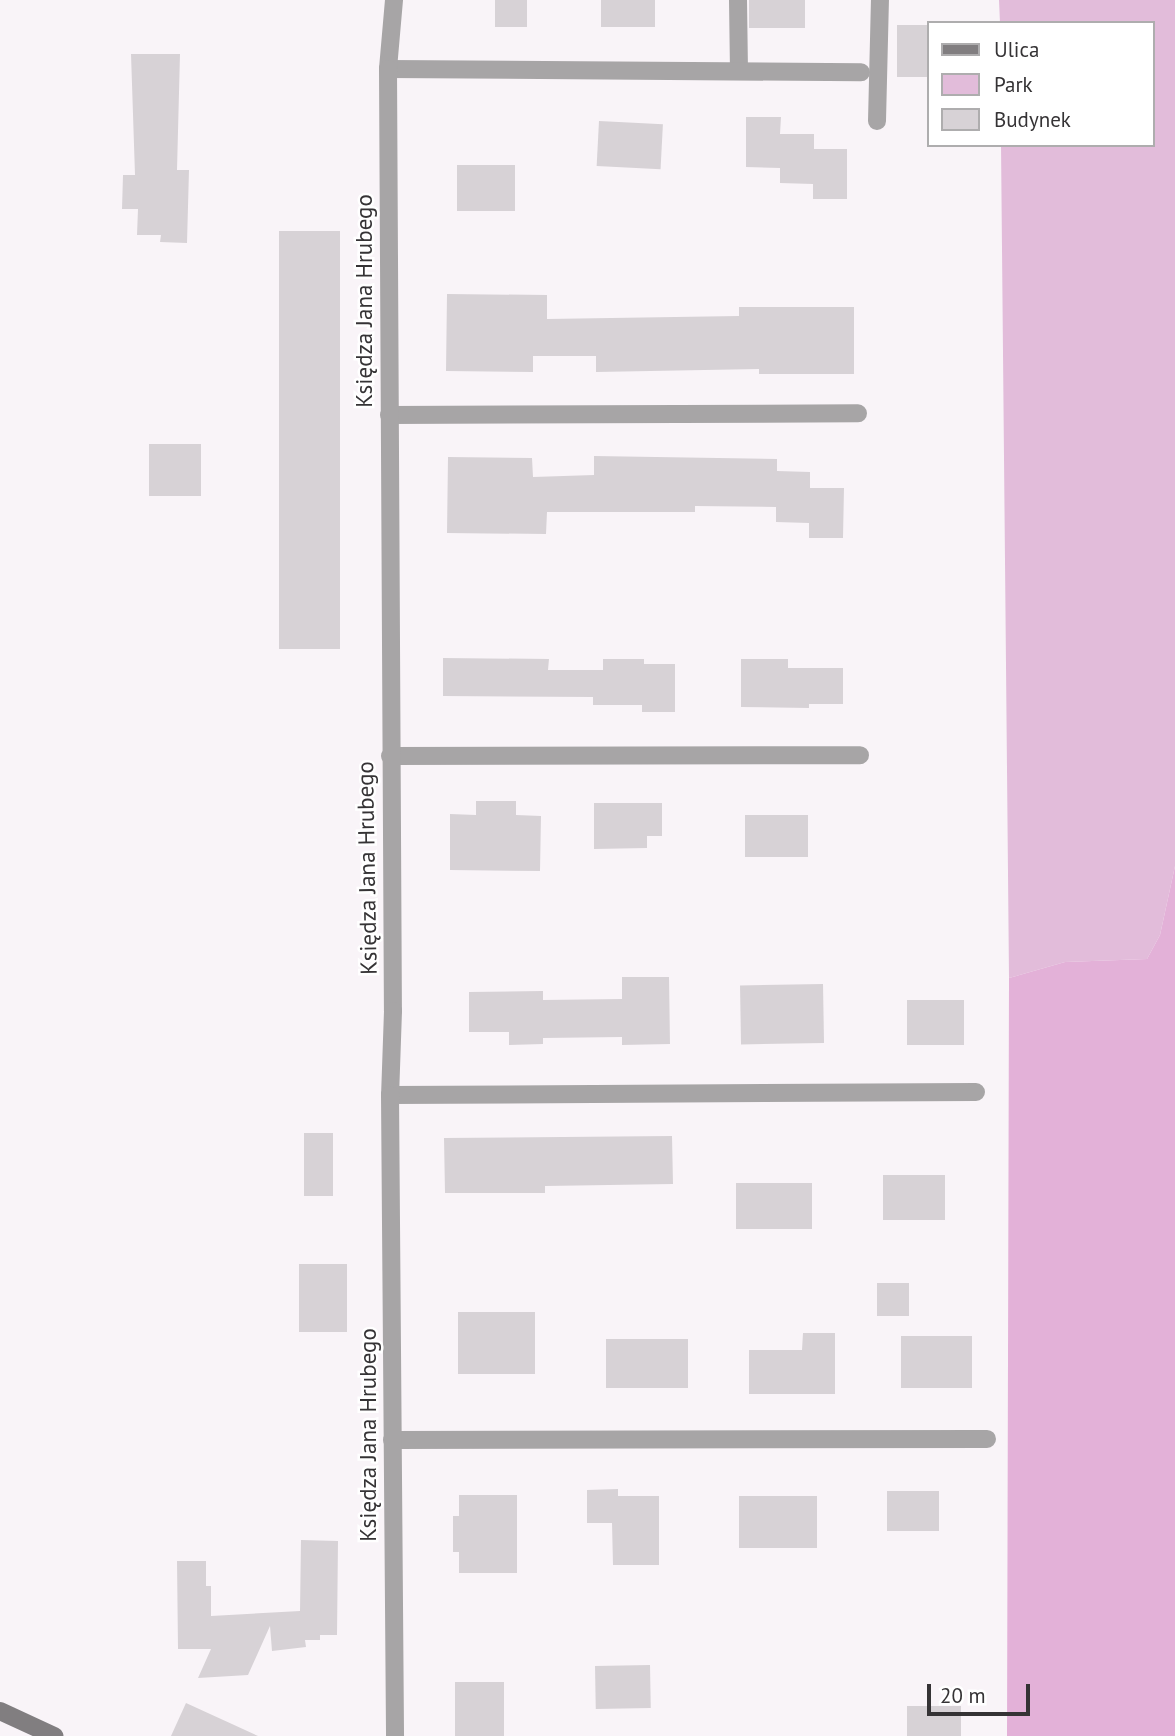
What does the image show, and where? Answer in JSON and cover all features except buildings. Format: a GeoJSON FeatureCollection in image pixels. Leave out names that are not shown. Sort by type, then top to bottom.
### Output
{"type":"FeatureCollection","features":[{"type":"Feature","properties":{"kind":"street","name":"Księdza Jana Hrubego"},"geometry":{"type":"LineString","coordinates":[[394,0],[388,69],[393,1011],[390,1095],[395,1736]]}},
{"type":"Feature","properties":{"kind":"street"},"geometry":{"type":"LineString","coordinates":[[738,0],[739,71]]}},
{"type":"Feature","properties":{"kind":"street"},"geometry":{"type":"LineString","coordinates":[[877,121],[880,0]]}},
{"type":"Feature","properties":{"kind":"street"},"geometry":{"type":"LineString","coordinates":[[388,69],[861,72]]}},
{"type":"Feature","properties":{"kind":"street"},"geometry":{"type":"LineString","coordinates":[[389,415],[858,413]]}},
{"type":"Feature","properties":{"kind":"street"},"geometry":{"type":"LineString","coordinates":[[390,756],[860,755]]}},
{"type":"Feature","properties":{"kind":"street"},"geometry":{"type":"LineString","coordinates":[[390,1095],[976,1092]]}},
{"type":"Feature","properties":{"kind":"street"},"geometry":{"type":"LineString","coordinates":[[392,1440],[987,1439]]}},
{"type":"Feature","properties":{"kind":"street"},"geometry":{"type":"LineString","coordinates":[[0,1711],[54,1736]]}},
{"type":"Feature","properties":{"kind":"green space"},"geometry":{"type":"Polygon","coordinates":[[[999,0],[1175,0],[1175,866],[1160,935],[1147,959],[1065,962],[1009,978],[1001,147],[1154,147],[1154,21],[1000,21],[999,0]]]}},
{"type":"Feature","properties":{"kind":"shaded area"},"geometry":{"type":"Polygon","coordinates":[[[1175,866],[1175,1736],[1007,1736],[1009,978],[1065,962],[1147,959],[1160,935],[1175,866]]]}}]}
